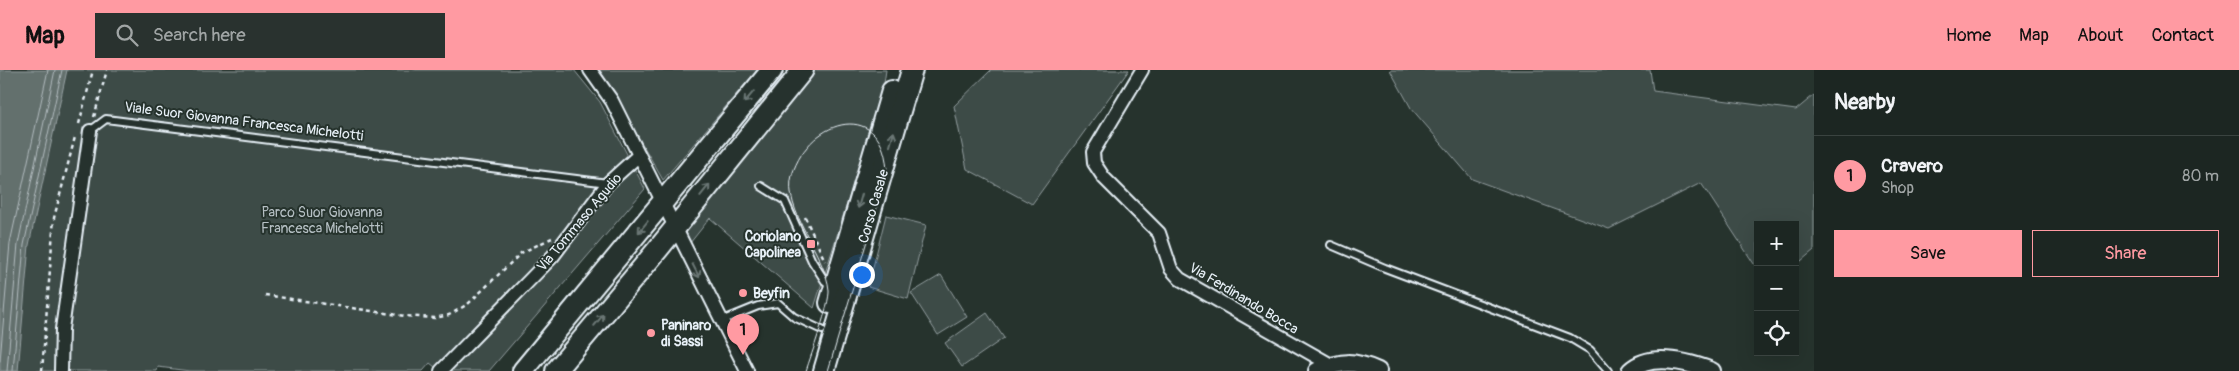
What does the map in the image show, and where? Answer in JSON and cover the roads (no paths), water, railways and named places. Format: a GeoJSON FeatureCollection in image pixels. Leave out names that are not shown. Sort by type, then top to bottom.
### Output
{"type":"FeatureCollection","features":[{"type":"Feature","properties":{"kind":"main road"},"geometry":{"type":"LineString","coordinates":[[523,371],[772,70]]}},
{"type":"Feature","properties":{"kind":"main road"},"geometry":{"type":"LineString","coordinates":[[556,371],[803,70]]}},
{"type":"Feature","properties":{"kind":"main road","name":"Corso Casale"},"geometry":{"type":"LineString","coordinates":[[811,371],[898,70]]}},
{"type":"Feature","properties":{"kind":"main road","name":"Corso Casale"},"geometry":{"type":"LineString","coordinates":[[824,371],[912,70]]}},
{"type":"Feature","properties":{"kind":"main road"},"geometry":{"type":"LineString","coordinates":[[573,371],[579,344]]}},
{"type":"Feature","properties":{"kind":"street"},"geometry":{"type":"LineString","coordinates":[[590,70],[612,101],[747,371]]}},
{"type":"Feature","properties":{"kind":"street","name":"Via Ferdinando Bocca"},"geometry":{"type":"LineString","coordinates":[[1142,70],[1093,152],[1094,163],[1104,178],[1159,233],[1171,269],[1180,279],[1324,368]]}},
{"type":"Feature","properties":{"kind":"street"},"geometry":{"type":"LineString","coordinates":[[61,371],[62,329],[84,129]]}},
{"type":"Feature","properties":{"kind":"street","name":"Via Tommaso Agudio"},"geometry":{"type":"LineString","coordinates":[[441,371],[553,256],[608,183],[639,155]]}},
{"type":"Feature","properties":{"kind":"street"},"geometry":{"type":"LineString","coordinates":[[1630,371],[1646,361],[1664,361],[1712,371]]}},
{"type":"Feature","properties":{"kind":"street"},"geometry":{"type":"LineString","coordinates":[[1324,368],[1358,362],[1378,371]]}},
{"type":"Feature","properties":{"kind":"lane","name":"Viale Suor Giovanna Francesca Michelotti"},"geometry":{"type":"LineString","coordinates":[[84,129],[106,119],[608,183]]}},
{"type":"Feature","properties":{"kind":"lane"},"geometry":{"type":"LineString","coordinates":[[760,186],[785,201],[812,262],[825,281],[834,289]]}},
{"type":"Feature","properties":{"kind":"lane"},"geometry":{"type":"LineString","coordinates":[[1331,245],[1393,272],[1570,338],[1590,350],[1608,371]]}},
{"type":"Feature","properties":{"kind":"lane"},"geometry":{"type":"LineString","coordinates":[[721,320],[758,306],[778,303],[794,317],[822,330]]}},
{"type":"Feature","properties":{"kind":"water"},"geometry":{"type":"Polygon","coordinates":[[[0,70],[67,70],[29,245],[18,371],[0,371],[0,70]]]}},
{"type":"Feature","properties":{"kind":"tram line"},"geometry":{"type":"LineString","coordinates":[[806,371],[829,297],[829,290],[821,262],[793,203],[792,175],[801,155],[814,139],[830,129],[846,124],[861,126],[874,134],[883,150],[887,174],[828,371]]}},
{"type":"Feature","properties":{"kind":"place","name":"Coriolano Capolinea"},"geometry":{"type":"Point","coordinates":[811,244]}},
{"type":"Feature","properties":{"kind":"place","name":"Beyfin"},"geometry":{"type":"Point","coordinates":[743,293]}},
{"type":"Feature","properties":{"kind":"place","name":"Paninaro di Sassi"},"geometry":{"type":"Point","coordinates":[651,333]}},
{"type":"Feature","properties":{"kind":"place","name":"Cravero"},"geometry":{"type":"Point","coordinates":[743,355]}},
{"type":"Feature","properties":{"kind":"park label","name":"Parco Suor Giovanna Francesca Michelotti"},"geometry":{"type":"Point","coordinates":[322,220]}}]}
